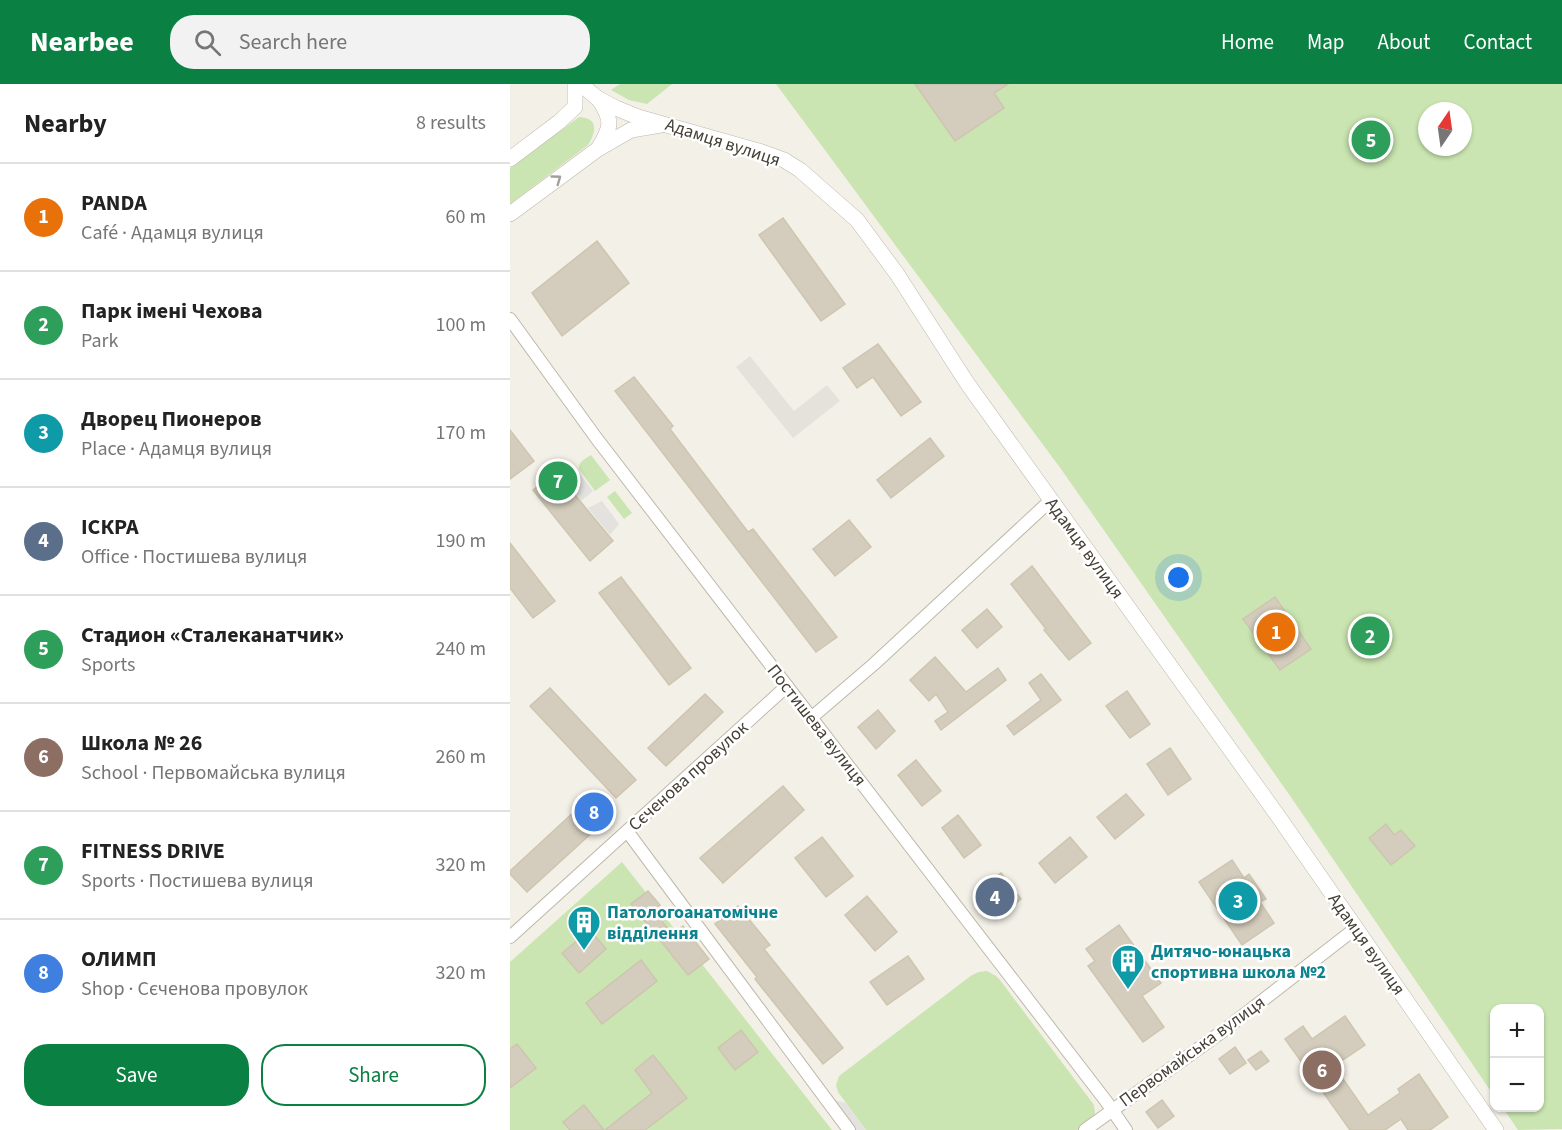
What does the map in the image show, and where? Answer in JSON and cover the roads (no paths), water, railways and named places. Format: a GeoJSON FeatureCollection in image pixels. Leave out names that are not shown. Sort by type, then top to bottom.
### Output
{"type":"FeatureCollection","features":[{"type":"Feature","properties":{"kind":"street"},"geometry":{"type":"LineString","coordinates":[[512,152],[559,122],[575,107],[575,84]]}},
{"type":"Feature","properties":{"kind":"street","name":"Адамця вулиця"},"geometry":{"type":"LineString","coordinates":[[581,84],[597,98],[638,117],[784,160],[800,170],[857,220],[897,274],[967,382],[1278,816],[1496,1130]]}},
{"type":"Feature","properties":{"kind":"street"},"geometry":{"type":"LineString","coordinates":[[597,98],[609,114],[608,134],[598,149]]}},
{"type":"Feature","properties":{"kind":"street"},"geometry":{"type":"LineString","coordinates":[[510,214],[598,149],[631,130],[668,124]]}},
{"type":"Feature","properties":{"kind":"street","name":"Постишева вулиця"},"geometry":{"type":"LineString","coordinates":[[510,319],[597,439],[1126,1130]]}},
{"type":"Feature","properties":{"kind":"street"},"geometry":{"type":"LineString","coordinates":[[811,718],[883,656],[1051,500]]}},
{"type":"Feature","properties":{"kind":"street","name":"Сєченова провулок"},"geometry":{"type":"LineString","coordinates":[[510,937],[787,686]]}},
{"type":"Feature","properties":{"kind":"street"},"geometry":{"type":"LineString","coordinates":[[627,831],[849,1130]]}},
{"type":"Feature","properties":{"kind":"street","name":"Первомайська вулиця"},"geometry":{"type":"LineString","coordinates":[[1085,1130],[1223,1031],[1356,928]]}},
{"type":"Feature","properties":{"kind":"place","name":"Стадион «Сталеканатчик»"},"geometry":{"type":"Point","coordinates":[1371,140]}},
{"type":"Feature","properties":{"kind":"place","name":"FITNESS DRIVE"},"geometry":{"type":"Point","coordinates":[558,481]}},
{"type":"Feature","properties":{"kind":"place","name":"PANDA"},"geometry":{"type":"Point","coordinates":[1276,632]}},
{"type":"Feature","properties":{"kind":"place","name":"Парк імені Чехова"},"geometry":{"type":"Point","coordinates":[1370,636]}},
{"type":"Feature","properties":{"kind":"place","name":"ОЛИМП"},"geometry":{"type":"Point","coordinates":[594,812]}},
{"type":"Feature","properties":{"kind":"place","name":"ІСКРА"},"geometry":{"type":"Point","coordinates":[995,897]}},
{"type":"Feature","properties":{"kind":"place","name":"Дворец Пионеров"},"geometry":{"type":"Point","coordinates":[1238,901]}},
{"type":"Feature","properties":{"kind":"place","name":"Патологоанатомічне відділення"},"geometry":{"type":"Point","coordinates":[584,951]}},
{"type":"Feature","properties":{"kind":"place","name":"Дитячо-юнацька спортивна школа №2"},"geometry":{"type":"Point","coordinates":[1128,990]}},
{"type":"Feature","properties":{"kind":"place","name":"Школа № 26"},"geometry":{"type":"Point","coordinates":[1322,1070]}}]}
